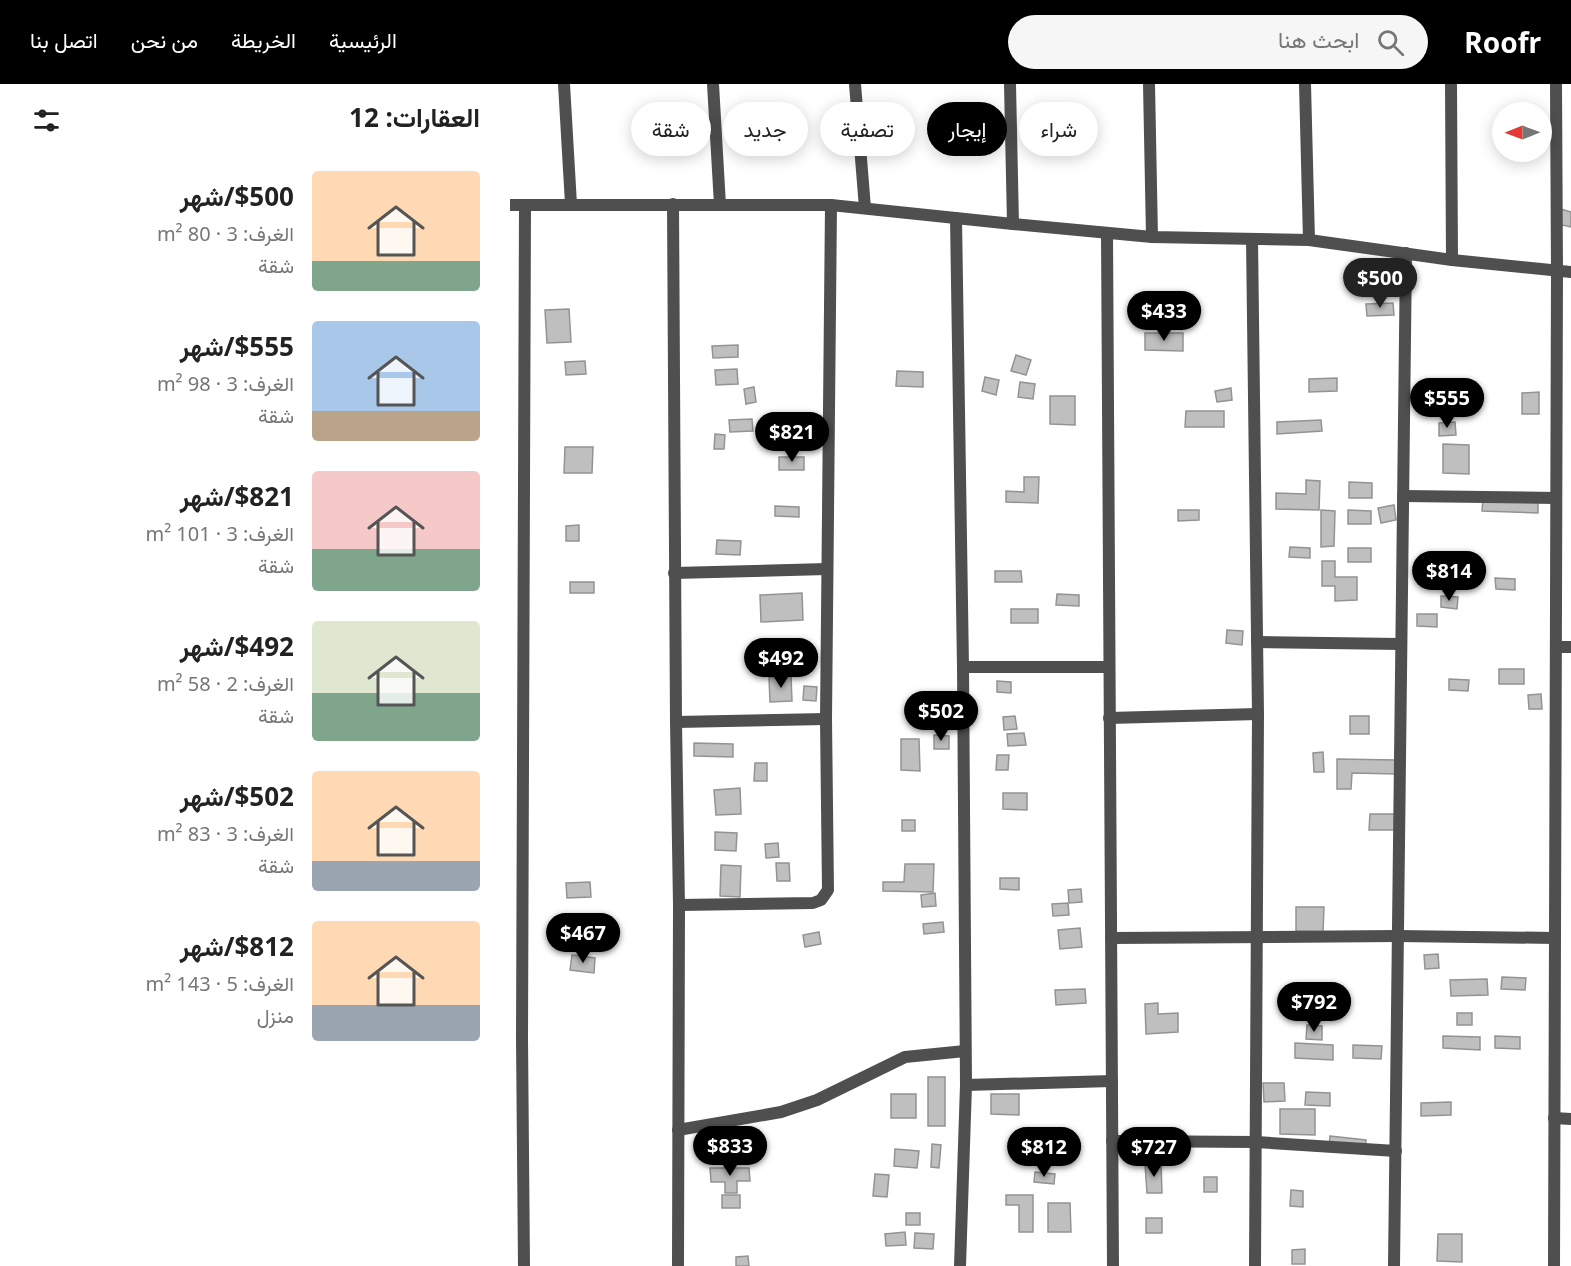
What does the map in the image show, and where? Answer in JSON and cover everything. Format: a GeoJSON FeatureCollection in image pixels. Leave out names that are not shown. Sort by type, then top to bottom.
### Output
{"type":"FeatureCollection","features":[{"type":"Feature","properties":{"kind":"street"},"geometry":{"type":"LineString","coordinates":[[564,84],[571,204]]}},
{"type":"Feature","properties":{"kind":"street"},"geometry":{"type":"LineString","coordinates":[[713,84],[720,204]]}},
{"type":"Feature","properties":{"kind":"street"},"geometry":{"type":"LineString","coordinates":[[855,84],[865,208]]}},
{"type":"Feature","properties":{"kind":"street"},"geometry":{"type":"LineString","coordinates":[[1010,84],[1013,224]]}},
{"type":"Feature","properties":{"kind":"street"},"geometry":{"type":"LineString","coordinates":[[1149,84],[1152,237]]}},
{"type":"Feature","properties":{"kind":"street"},"geometry":{"type":"LineString","coordinates":[[1305,84],[1309,240]]}},
{"type":"Feature","properties":{"kind":"street"},"geometry":{"type":"LineString","coordinates":[[1450,84],[1452,260]]}},
{"type":"Feature","properties":{"kind":"street"},"geometry":{"type":"LineString","coordinates":[[1554,1266],[1556,84]]}},
{"type":"Feature","properties":{"kind":"street"},"geometry":{"type":"LineString","coordinates":[[673,204],[674,573],[679,905],[678,1266]]}},
{"type":"Feature","properties":{"kind":"street"},"geometry":{"type":"LineString","coordinates":[[510,205],[831,205],[1152,237],[1309,240],[1452,260],[1571,272]]}},
{"type":"Feature","properties":{"kind":"street"},"geometry":{"type":"LineString","coordinates":[[524,1266],[516,1038],[523,571],[525,205]]}},
{"type":"Feature","properties":{"kind":"street"},"geometry":{"type":"LineString","coordinates":[[679,905],[813,903],[821,900],[828,890],[826,719],[831,205]]}},
{"type":"Feature","properties":{"kind":"street"},"geometry":{"type":"LineString","coordinates":[[956,218],[963,667],[966,1085],[960,1266]]}},
{"type":"Feature","properties":{"kind":"street"},"geometry":{"type":"LineString","coordinates":[[1107,232],[1113,1266]]}},
{"type":"Feature","properties":{"kind":"street"},"geometry":{"type":"LineString","coordinates":[[1252,239],[1258,714],[1255,1266]]}},
{"type":"Feature","properties":{"kind":"street"},"geometry":{"type":"LineString","coordinates":[[1394,1266],[1406,253]]}},
{"type":"Feature","properties":{"kind":"street"},"geometry":{"type":"LineString","coordinates":[[1403,496],[1556,498]]}},
{"type":"Feature","properties":{"kind":"street"},"geometry":{"type":"LineString","coordinates":[[674,573],[827,569]]}},
{"type":"Feature","properties":{"kind":"street"},"geometry":{"type":"LineString","coordinates":[[510,571],[523,571]]}},
{"type":"Feature","properties":{"kind":"street"},"geometry":{"type":"LineString","coordinates":[[1257,642],[1401,644]]}},
{"type":"Feature","properties":{"kind":"street"},"geometry":{"type":"LineString","coordinates":[[1556,647],[1571,647]]}},
{"type":"Feature","properties":{"kind":"street"},"geometry":{"type":"LineString","coordinates":[[963,667],[1109,667]]}},
{"type":"Feature","properties":{"kind":"street"},"geometry":{"type":"LineString","coordinates":[[1109,718],[1258,714]]}},
{"type":"Feature","properties":{"kind":"street"},"geometry":{"type":"LineString","coordinates":[[676,722],[826,719]]}},
{"type":"Feature","properties":{"kind":"street"},"geometry":{"type":"LineString","coordinates":[[1111,938],[1398,936],[1555,938]]}},
{"type":"Feature","properties":{"kind":"street"},"geometry":{"type":"LineString","coordinates":[[678,1130],[781,1112],[817,1100],[905,1057],[965,1051]]}},
{"type":"Feature","properties":{"kind":"street"},"geometry":{"type":"LineString","coordinates":[[966,1085],[1112,1081]]}},
{"type":"Feature","properties":{"kind":"street"},"geometry":{"type":"LineString","coordinates":[[1554,1118],[1571,1119]]}},
{"type":"Feature","properties":{"kind":"street"},"geometry":{"type":"LineString","coordinates":[[1112,1141],[1256,1142],[1396,1151]]}},
{"type":"Feature","properties":{"kind":"building"},"geometry":{"type":"Polygon","coordinates":[[[1561,209],[1571,212],[1571,227],[1558,224],[1561,209]]]}},
{"type":"Feature","properties":{"kind":"building"},"geometry":{"type":"Polygon","coordinates":[[[1393,303],[1394,315],[1367,316],[1366,304],[1393,303]]]}},
{"type":"Feature","properties":{"kind":"building"},"geometry":{"type":"Polygon","coordinates":[[[569,309],[571,342],[547,343],[545,310],[569,309]]]}},
{"type":"Feature","properties":{"kind":"building"},"geometry":{"type":"Polygon","coordinates":[[[1145,333],[1183,333],[1183,351],[1145,350],[1145,333]]]}},
{"type":"Feature","properties":{"kind":"building"},"geometry":{"type":"Polygon","coordinates":[[[738,345],[738,357],[713,358],[712,346],[738,345]]]}},
{"type":"Feature","properties":{"kind":"building"},"geometry":{"type":"Polygon","coordinates":[[[1016,355],[1031,360],[1026,375],[1011,371],[1016,355]]]}},
{"type":"Feature","properties":{"kind":"building"},"geometry":{"type":"Polygon","coordinates":[[[585,361],[586,374],[566,375],[565,362],[585,361]]]}},
{"type":"Feature","properties":{"kind":"building"},"geometry":{"type":"Polygon","coordinates":[[[737,369],[738,384],[716,385],[715,370],[737,369]]]}},
{"type":"Feature","properties":{"kind":"building"},"geometry":{"type":"Polygon","coordinates":[[[897,371],[923,372],[923,387],[896,386],[897,371]]]}},
{"type":"Feature","properties":{"kind":"building"},"geometry":{"type":"Polygon","coordinates":[[[985,377],[999,380],[996,395],[982,391],[985,377]]]}},
{"type":"Feature","properties":{"kind":"building"},"geometry":{"type":"Polygon","coordinates":[[[1337,378],[1337,391],[1309,392],[1309,379],[1337,378]]]}},
{"type":"Feature","properties":{"kind":"building"},"geometry":{"type":"Polygon","coordinates":[[[1020,382],[1035,384],[1033,399],[1018,397],[1020,382]]]}},
{"type":"Feature","properties":{"kind":"building"},"geometry":{"type":"Polygon","coordinates":[[[754,387],[756,402],[746,404],[744,389],[754,387]]]}},
{"type":"Feature","properties":{"kind":"building"},"geometry":{"type":"Polygon","coordinates":[[[1231,388],[1232,400],[1217,402],[1215,391],[1231,388]]]}},
{"type":"Feature","properties":{"kind":"building"},"geometry":{"type":"Polygon","coordinates":[[[1539,392],[1539,414],[1522,414],[1522,393],[1539,392]]]}},
{"type":"Feature","properties":{"kind":"building"},"geometry":{"type":"Polygon","coordinates":[[[1050,396],[1075,396],[1075,425],[1050,424],[1050,396]]]}},
{"type":"Feature","properties":{"kind":"building"},"geometry":{"type":"Polygon","coordinates":[[[1426,397],[1438,397],[1438,410],[1426,410],[1426,397]]]}},
{"type":"Feature","properties":{"kind":"building"},"geometry":{"type":"Polygon","coordinates":[[[1186,411],[1224,411],[1224,427],[1185,427],[1186,411]]]}},
{"type":"Feature","properties":{"kind":"building"},"geometry":{"type":"Polygon","coordinates":[[[752,419],[753,431],[730,432],[729,420],[752,419]]]}},
{"type":"Feature","properties":{"kind":"building"},"geometry":{"type":"Polygon","coordinates":[[[1321,420],[1322,431],[1277,434],[1277,422],[1321,420]]]}},
{"type":"Feature","properties":{"kind":"building"},"geometry":{"type":"Polygon","coordinates":[[[1455,422],[1456,435],[1439,436],[1439,423],[1455,422]]]}},
{"type":"Feature","properties":{"kind":"building"},"geometry":{"type":"Polygon","coordinates":[[[715,434],[725,435],[724,449],[714,449],[715,434]]]}},
{"type":"Feature","properties":{"kind":"building"},"geometry":{"type":"Polygon","coordinates":[[[1443,444],[1469,445],[1469,474],[1443,473],[1443,444]]]}},
{"type":"Feature","properties":{"kind":"building"},"geometry":{"type":"Polygon","coordinates":[[[565,447],[593,447],[592,473],[564,473],[565,447]]]}},
{"type":"Feature","properties":{"kind":"building"},"geometry":{"type":"Polygon","coordinates":[[[779,457],[804,457],[804,470],[779,470],[779,457]]]}},
{"type":"Feature","properties":{"kind":"building"},"geometry":{"type":"Polygon","coordinates":[[[1024,477],[1039,477],[1038,503],[1006,502],[1006,491],[1024,492],[1024,477]]]}},
{"type":"Feature","properties":{"kind":"building"},"geometry":{"type":"Polygon","coordinates":[[[1306,480],[1320,481],[1319,510],[1276,509],[1276,493],[1306,494],[1306,480]]]}},
{"type":"Feature","properties":{"kind":"building"},"geometry":{"type":"Polygon","coordinates":[[[1349,482],[1372,483],[1372,498],[1349,498],[1349,482]]]}},
{"type":"Feature","properties":{"kind":"building"},"geometry":{"type":"Polygon","coordinates":[[[1483,498],[1538,500],[1538,513],[1482,511],[1483,498]]]}},
{"type":"Feature","properties":{"kind":"building"},"geometry":{"type":"Polygon","coordinates":[[[1394,505],[1396,520],[1381,523],[1378,508],[1394,505]]]}},
{"type":"Feature","properties":{"kind":"building"},"geometry":{"type":"Polygon","coordinates":[[[775,506],[799,507],[799,517],[775,516],[775,506]]]}},
{"type":"Feature","properties":{"kind":"building"},"geometry":{"type":"Polygon","coordinates":[[[1178,510],[1199,510],[1199,520],[1178,521],[1178,510]]]}},
{"type":"Feature","properties":{"kind":"building"},"geometry":{"type":"Polygon","coordinates":[[[1321,510],[1335,511],[1334,546],[1321,547],[1321,510]]]}},
{"type":"Feature","properties":{"kind":"building"},"geometry":{"type":"Polygon","coordinates":[[[1348,510],[1371,511],[1371,524],[1348,524],[1348,510]]]}},
{"type":"Feature","properties":{"kind":"building"},"geometry":{"type":"Polygon","coordinates":[[[579,525],[579,541],[566,541],[566,526],[579,525]]]}},
{"type":"Feature","properties":{"kind":"building"},"geometry":{"type":"Polygon","coordinates":[[[717,540],[741,541],[740,555],[716,554],[717,540]]]}},
{"type":"Feature","properties":{"kind":"building"},"geometry":{"type":"Polygon","coordinates":[[[1290,547],[1310,548],[1310,558],[1289,557],[1290,547]]]}},
{"type":"Feature","properties":{"kind":"building"},"geometry":{"type":"Polygon","coordinates":[[[1348,548],[1371,548],[1371,562],[1348,562],[1348,548]]]}},
{"type":"Feature","properties":{"kind":"building"},"geometry":{"type":"Polygon","coordinates":[[[1322,561],[1335,561],[1335,577],[1357,577],[1357,600],[1335,601],[1335,586],[1322,586],[1322,561]]]}},
{"type":"Feature","properties":{"kind":"building"},"geometry":{"type":"Polygon","coordinates":[[[995,571],[1021,571],[1022,582],[995,582],[995,571]]]}},
{"type":"Feature","properties":{"kind":"building"},"geometry":{"type":"Polygon","coordinates":[[[1495,578],[1515,579],[1515,590],[1496,589],[1495,578]]]}},
{"type":"Feature","properties":{"kind":"building"},"geometry":{"type":"Polygon","coordinates":[[[570,582],[594,582],[594,593],[570,593],[570,582]]]}},
{"type":"Feature","properties":{"kind":"building"},"geometry":{"type":"Polygon","coordinates":[[[802,593],[803,620],[761,622],[760,595],[802,593]]]}},
{"type":"Feature","properties":{"kind":"building"},"geometry":{"type":"Polygon","coordinates":[[[1057,594],[1079,595],[1079,606],[1056,605],[1057,594]]]}},
{"type":"Feature","properties":{"kind":"building"},"geometry":{"type":"Polygon","coordinates":[[[1441,596],[1458,597],[1457,609],[1441,607],[1441,596]]]}},
{"type":"Feature","properties":{"kind":"building"},"geometry":{"type":"Polygon","coordinates":[[[1011,609],[1038,609],[1038,623],[1011,623],[1011,609]]]}},
{"type":"Feature","properties":{"kind":"building"},"geometry":{"type":"Polygon","coordinates":[[[1417,614],[1437,614],[1437,627],[1417,626],[1417,614]]]}},
{"type":"Feature","properties":{"kind":"building"},"geometry":{"type":"Polygon","coordinates":[[[1227,630],[1243,631],[1242,645],[1226,643],[1227,630]]]}},
{"type":"Feature","properties":{"kind":"building"},"geometry":{"type":"Polygon","coordinates":[[[1499,669],[1524,669],[1524,684],[1499,684],[1499,669]]]}},
{"type":"Feature","properties":{"kind":"building"},"geometry":{"type":"Polygon","coordinates":[[[791,676],[792,701],[770,702],[769,677],[791,676]]]}},
{"type":"Feature","properties":{"kind":"building"},"geometry":{"type":"Polygon","coordinates":[[[1449,679],[1469,680],[1468,691],[1449,690],[1449,679]]]}},
{"type":"Feature","properties":{"kind":"building"},"geometry":{"type":"Polygon","coordinates":[[[997,681],[1011,682],[1011,693],[997,692],[997,681]]]}},
{"type":"Feature","properties":{"kind":"building"},"geometry":{"type":"Polygon","coordinates":[[[804,686],[817,687],[816,701],[803,700],[804,686]]]}},
{"type":"Feature","properties":{"kind":"building"},"geometry":{"type":"Polygon","coordinates":[[[1541,694],[1542,709],[1529,709],[1528,695],[1541,694]]]}},
{"type":"Feature","properties":{"kind":"building"},"geometry":{"type":"Polygon","coordinates":[[[1015,716],[1017,729],[1004,730],[1003,717],[1015,716]]]}},
{"type":"Feature","properties":{"kind":"building"},"geometry":{"type":"Polygon","coordinates":[[[1350,716],[1369,716],[1369,734],[1350,734],[1350,716]]]}},
{"type":"Feature","properties":{"kind":"building"},"geometry":{"type":"Polygon","coordinates":[[[1024,733],[1026,745],[1008,746],[1007,734],[1024,733]]]}},
{"type":"Feature","properties":{"kind":"building"},"geometry":{"type":"Polygon","coordinates":[[[934,735],[949,736],[949,749],[934,749],[934,735]]]}},
{"type":"Feature","properties":{"kind":"building"},"geometry":{"type":"Polygon","coordinates":[[[901,739],[919,739],[920,771],[901,770],[901,739]]]}},
{"type":"Feature","properties":{"kind":"building"},"geometry":{"type":"Polygon","coordinates":[[[694,743],[733,744],[733,757],[694,756],[694,743]]]}},
{"type":"Feature","properties":{"kind":"building"},"geometry":{"type":"Polygon","coordinates":[[[1323,752],[1324,772],[1314,772],[1313,753],[1323,752]]]}},
{"type":"Feature","properties":{"kind":"building"},"geometry":{"type":"Polygon","coordinates":[[[997,755],[1009,755],[1008,770],[996,770],[997,755]]]}},
{"type":"Feature","properties":{"kind":"building"},"geometry":{"type":"Polygon","coordinates":[[[1337,759],[1396,760],[1396,774],[1352,773],[1351,789],[1337,789],[1337,759]]]}},
{"type":"Feature","properties":{"kind":"building"},"geometry":{"type":"Polygon","coordinates":[[[755,763],[767,763],[767,781],[754,781],[755,763]]]}},
{"type":"Feature","properties":{"kind":"building"},"geometry":{"type":"Polygon","coordinates":[[[740,788],[741,814],[716,815],[714,790],[740,788]]]}},
{"type":"Feature","properties":{"kind":"building"},"geometry":{"type":"Polygon","coordinates":[[[1003,793],[1027,793],[1027,810],[1003,809],[1003,793]]]}},
{"type":"Feature","properties":{"kind":"building"},"geometry":{"type":"Polygon","coordinates":[[[1370,814],[1395,814],[1395,830],[1369,830],[1370,814]]]}},
{"type":"Feature","properties":{"kind":"building"},"geometry":{"type":"Polygon","coordinates":[[[902,820],[915,820],[915,831],[902,831],[902,820]]]}},
{"type":"Feature","properties":{"kind":"building"},"geometry":{"type":"Polygon","coordinates":[[[715,832],[737,833],[736,851],[715,850],[715,832]]]}},
{"type":"Feature","properties":{"kind":"building"},"geometry":{"type":"Polygon","coordinates":[[[778,843],[779,857],[766,858],[765,844],[778,843]]]}},
{"type":"Feature","properties":{"kind":"building"},"geometry":{"type":"Polygon","coordinates":[[[776,863],[789,863],[790,881],[777,881],[776,863]]]}},
{"type":"Feature","properties":{"kind":"building"},"geometry":{"type":"Polygon","coordinates":[[[905,864],[934,864],[933,892],[883,891],[883,882],[904,882],[905,864]]]}},
{"type":"Feature","properties":{"kind":"building"},"geometry":{"type":"Polygon","coordinates":[[[721,865],[741,866],[740,897],[720,896],[721,865]]]}},
{"type":"Feature","properties":{"kind":"building"},"geometry":{"type":"Polygon","coordinates":[[[1000,878],[1019,878],[1019,890],[1000,889],[1000,878]]]}},
{"type":"Feature","properties":{"kind":"building"},"geometry":{"type":"Polygon","coordinates":[[[590,882],[591,897],[567,898],[566,883],[590,882]]]}},
{"type":"Feature","properties":{"kind":"building"},"geometry":{"type":"Polygon","coordinates":[[[1081,889],[1082,902],[1069,903],[1068,890],[1081,889]]]}},
{"type":"Feature","properties":{"kind":"building"},"geometry":{"type":"Polygon","coordinates":[[[935,893],[936,906],[922,907],[921,895],[935,893]]]}},
{"type":"Feature","properties":{"kind":"building"},"geometry":{"type":"Polygon","coordinates":[[[1068,903],[1069,915],[1053,916],[1052,904],[1068,903]]]}},
{"type":"Feature","properties":{"kind":"building"},"geometry":{"type":"Polygon","coordinates":[[[1296,907],[1324,907],[1323,932],[1296,931],[1296,907]]]}},
{"type":"Feature","properties":{"kind":"building"},"geometry":{"type":"Polygon","coordinates":[[[943,922],[944,932],[924,934],[923,924],[943,922]]]}},
{"type":"Feature","properties":{"kind":"building"},"geometry":{"type":"Polygon","coordinates":[[[1080,928],[1082,947],[1060,949],[1058,930],[1080,928]]]}},
{"type":"Feature","properties":{"kind":"building"},"geometry":{"type":"Polygon","coordinates":[[[819,932],[821,944],[805,947],[803,935],[819,932]]]}},
{"type":"Feature","properties":{"kind":"building"},"geometry":{"type":"Polygon","coordinates":[[[1438,954],[1439,968],[1425,969],[1424,955],[1438,954]]]}},
{"type":"Feature","properties":{"kind":"building"},"geometry":{"type":"Polygon","coordinates":[[[572,955],[595,958],[594,973],[570,970],[572,955]]]}},
{"type":"Feature","properties":{"kind":"building"},"geometry":{"type":"Polygon","coordinates":[[[1502,977],[1526,978],[1525,990],[1501,989],[1502,977]]]}},
{"type":"Feature","properties":{"kind":"building"},"geometry":{"type":"Polygon","coordinates":[[[1487,979],[1488,995],[1451,996],[1450,980],[1487,979]]]}},
{"type":"Feature","properties":{"kind":"building"},"geometry":{"type":"Polygon","coordinates":[[[1085,989],[1086,1003],[1056,1005],[1055,990],[1085,989]]]}},
{"type":"Feature","properties":{"kind":"building"},"geometry":{"type":"Polygon","coordinates":[[[1158,1003],[1158,1014],[1178,1013],[1178,1032],[1146,1034],[1145,1004],[1158,1003]]]}},
{"type":"Feature","properties":{"kind":"building"},"geometry":{"type":"Polygon","coordinates":[[[1457,1013],[1472,1013],[1472,1025],[1457,1025],[1457,1013]]]}},
{"type":"Feature","properties":{"kind":"building"},"geometry":{"type":"Polygon","coordinates":[[[1307,1025],[1322,1026],[1322,1040],[1306,1039],[1307,1025]]]}},
{"type":"Feature","properties":{"kind":"building"},"geometry":{"type":"Polygon","coordinates":[[[1443,1036],[1480,1037],[1480,1050],[1443,1048],[1443,1036]]]}},
{"type":"Feature","properties":{"kind":"building"},"geometry":{"type":"Polygon","coordinates":[[[1495,1036],[1520,1037],[1520,1049],[1495,1048],[1495,1036]]]}},
{"type":"Feature","properties":{"kind":"building"},"geometry":{"type":"Polygon","coordinates":[[[1295,1043],[1333,1045],[1333,1060],[1295,1058],[1295,1043]]]}},
{"type":"Feature","properties":{"kind":"building"},"geometry":{"type":"Polygon","coordinates":[[[1353,1045],[1382,1046],[1381,1059],[1353,1058],[1353,1045]]]}},
{"type":"Feature","properties":{"kind":"building"},"geometry":{"type":"Polygon","coordinates":[[[928,1077],[945,1077],[945,1126],[928,1126],[928,1077]]]}},
{"type":"Feature","properties":{"kind":"building"},"geometry":{"type":"Polygon","coordinates":[[[1263,1083],[1284,1083],[1285,1101],[1264,1102],[1263,1083]]]}},
{"type":"Feature","properties":{"kind":"building"},"geometry":{"type":"Polygon","coordinates":[[[1306,1092],[1330,1093],[1330,1106],[1305,1105],[1306,1092]]]}},
{"type":"Feature","properties":{"kind":"building"},"geometry":{"type":"Polygon","coordinates":[[[891,1094],[916,1094],[916,1118],[891,1118],[891,1094]]]}},
{"type":"Feature","properties":{"kind":"building"},"geometry":{"type":"Polygon","coordinates":[[[991,1094],[1019,1094],[1019,1115],[991,1114],[991,1094]]]}},
{"type":"Feature","properties":{"kind":"building"},"geometry":{"type":"Polygon","coordinates":[[[1451,1102],[1451,1115],[1421,1116],[1421,1103],[1451,1102]]]}},
{"type":"Feature","properties":{"kind":"building"},"geometry":{"type":"Polygon","coordinates":[[[1280,1109],[1315,1109],[1315,1135],[1280,1134],[1280,1109]]]}},
{"type":"Feature","properties":{"kind":"building"},"geometry":{"type":"Polygon","coordinates":[[[1330,1136],[1366,1140],[1365,1150],[1329,1147],[1330,1136]]]}},
{"type":"Feature","properties":{"kind":"building"},"geometry":{"type":"Polygon","coordinates":[[[932,1144],[941,1145],[939,1168],[931,1167],[932,1144]]]}},
{"type":"Feature","properties":{"kind":"building"},"geometry":{"type":"Polygon","coordinates":[[[895,1149],[919,1151],[917,1168],[894,1166],[895,1149]]]}},
{"type":"Feature","properties":{"kind":"building"},"geometry":{"type":"Polygon","coordinates":[[[1161,1163],[1162,1193],[1147,1193],[1145,1164],[1161,1163]]]}},
{"type":"Feature","properties":{"kind":"building"},"geometry":{"type":"Polygon","coordinates":[[[710,1168],[749,1168],[750,1181],[737,1181],[737,1193],[725,1193],[725,1182],[711,1182],[710,1168]]]}},
{"type":"Feature","properties":{"kind":"building"},"geometry":{"type":"Polygon","coordinates":[[[1035,1172],[1055,1174],[1054,1184],[1034,1182],[1035,1172]]]}},
{"type":"Feature","properties":{"kind":"building"},"geometry":{"type":"Polygon","coordinates":[[[875,1174],[889,1175],[887,1197],[873,1196],[875,1174]]]}},
{"type":"Feature","properties":{"kind":"building"},"geometry":{"type":"Polygon","coordinates":[[[1204,1177],[1217,1177],[1217,1192],[1204,1192],[1204,1177]]]}},
{"type":"Feature","properties":{"kind":"building"},"geometry":{"type":"Polygon","coordinates":[[[1291,1190],[1303,1191],[1303,1207],[1290,1206],[1291,1190]]]}},
{"type":"Feature","properties":{"kind":"building"},"geometry":{"type":"Polygon","coordinates":[[[722,1195],[740,1195],[740,1208],[722,1208],[722,1195]]]}},
{"type":"Feature","properties":{"kind":"building"},"geometry":{"type":"Polygon","coordinates":[[[1006,1195],[1033,1195],[1033,1232],[1019,1232],[1019,1205],[1006,1205],[1006,1195]]]}},
{"type":"Feature","properties":{"kind":"building"},"geometry":{"type":"Polygon","coordinates":[[[1048,1203],[1070,1203],[1071,1232],[1048,1232],[1048,1203]]]}},
{"type":"Feature","properties":{"kind":"building"},"geometry":{"type":"Polygon","coordinates":[[[906,1213],[920,1213],[920,1225],[906,1225],[906,1213]]]}},
{"type":"Feature","properties":{"kind":"building"},"geometry":{"type":"Polygon","coordinates":[[[1146,1218],[1162,1218],[1162,1233],[1146,1233],[1146,1218]]]}},
{"type":"Feature","properties":{"kind":"building"},"geometry":{"type":"Polygon","coordinates":[[[905,1232],[906,1245],[886,1246],[885,1234],[905,1232]]]}},
{"type":"Feature","properties":{"kind":"building"},"geometry":{"type":"Polygon","coordinates":[[[915,1233],[934,1234],[933,1249],[914,1248],[915,1233]]]}},
{"type":"Feature","properties":{"kind":"building"},"geometry":{"type":"Polygon","coordinates":[[[1438,1234],[1462,1234],[1462,1262],[1437,1261],[1438,1234]]]}},
{"type":"Feature","properties":{"kind":"building"},"geometry":{"type":"Polygon","coordinates":[[[1305,1249],[1305,1264],[1292,1264],[1292,1250],[1305,1249]]]}},
{"type":"Feature","properties":{"kind":"building"},"geometry":{"type":"Polygon","coordinates":[[[748,1256],[749,1266],[736,1266],[736,1257],[748,1256]]]}}]}
